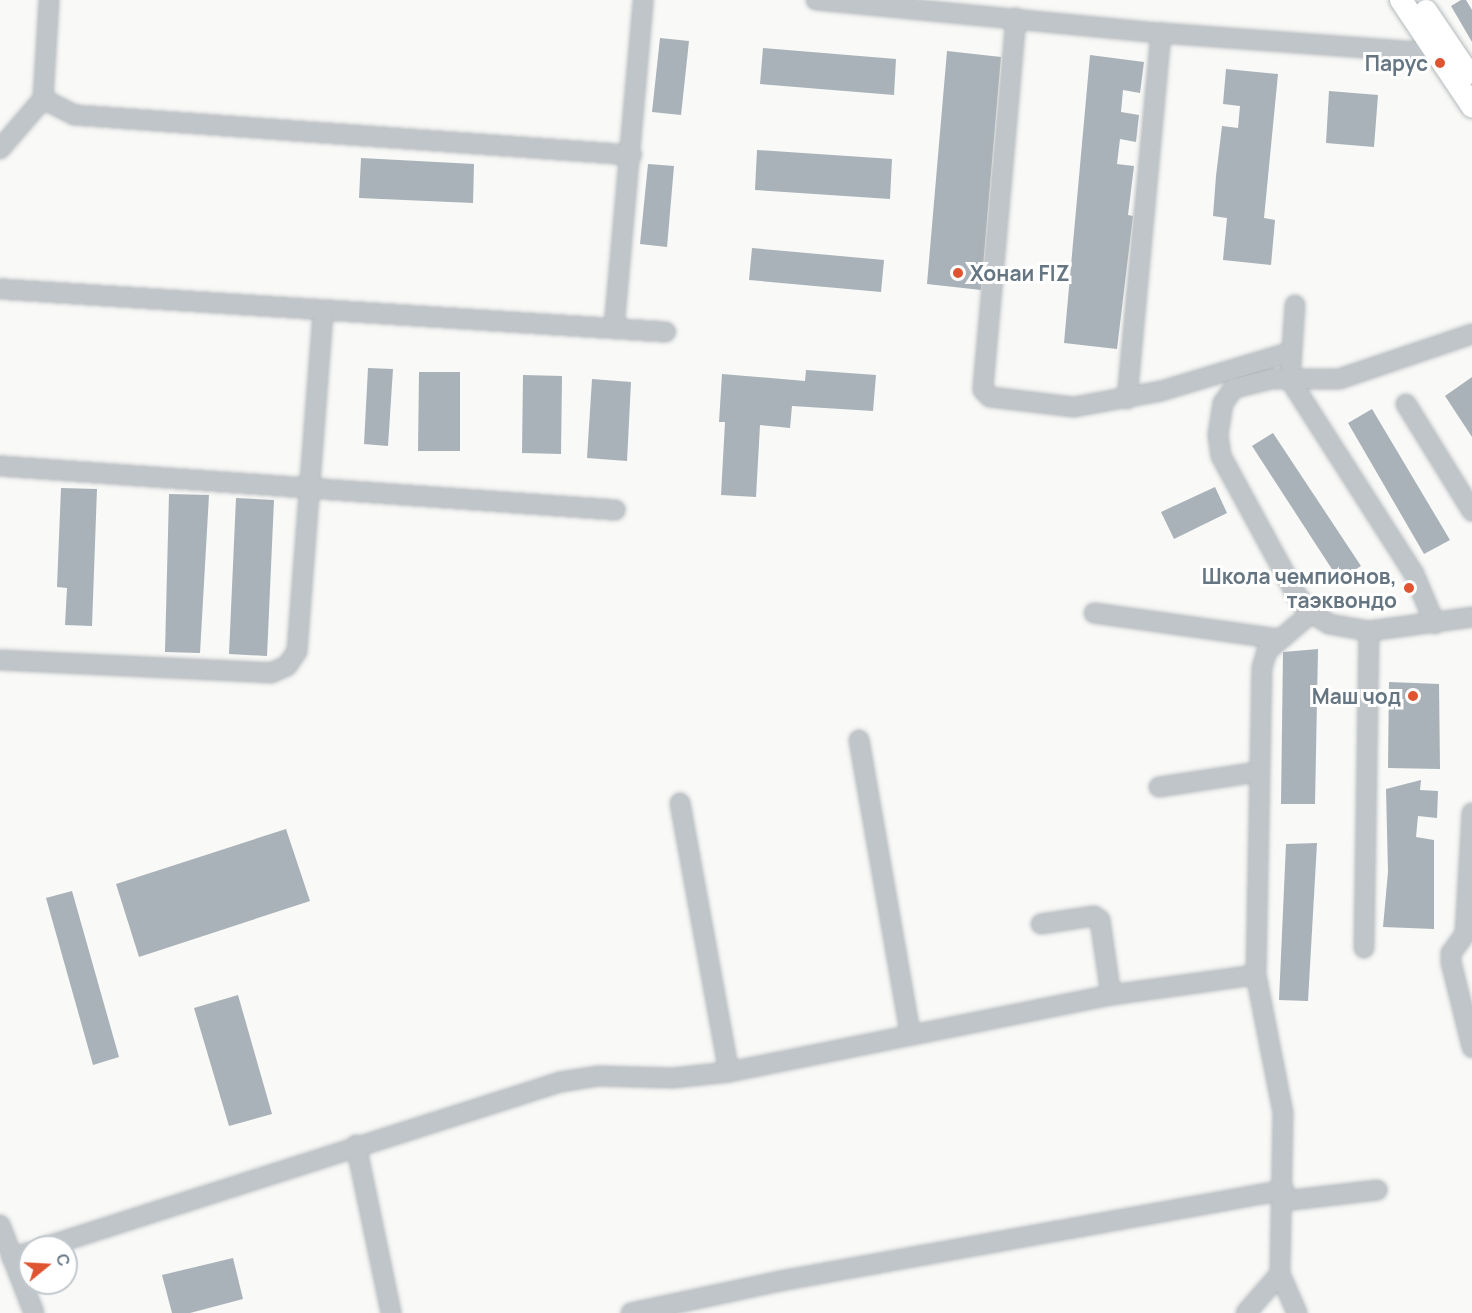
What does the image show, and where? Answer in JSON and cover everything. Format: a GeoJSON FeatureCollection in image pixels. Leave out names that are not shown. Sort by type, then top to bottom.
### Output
{"type":"FeatureCollection","features":[{"type":"Feature","properties":{"kind":"main road"},"geometry":{"type":"LineString","coordinates":[[1401,0],[1472,80]]}},
{"type":"Feature","properties":{"kind":"main road"},"geometry":{"type":"LineString","coordinates":[[1419,0],[1472,106]]}},
{"type":"Feature","properties":{"kind":"street"},"geometry":{"type":"LineString","coordinates":[[0,149],[43,99],[49,0]]}},
{"type":"Feature","properties":{"kind":"street"},"geometry":{"type":"LineString","coordinates":[[614,328],[632,155],[643,0]]}},
{"type":"Feature","properties":{"kind":"street"},"geometry":{"type":"LineString","coordinates":[[816,0],[1161,33],[1443,50]]}},
{"type":"Feature","properties":{"kind":"street"},"geometry":{"type":"LineString","coordinates":[[1016,18],[982,390],[1000,399],[1074,407],[1127,399],[1291,352]]}},
{"type":"Feature","properties":{"kind":"street"},"geometry":{"type":"LineString","coordinates":[[1127,399],[1161,33]]}},
{"type":"Feature","properties":{"kind":"street"},"geometry":{"type":"LineString","coordinates":[[43,99],[75,115],[632,155]]}},
{"type":"Feature","properties":{"kind":"street"},"geometry":{"type":"LineString","coordinates":[[0,289],[666,332]]}},
{"type":"Feature","properties":{"kind":"street"},"geometry":{"type":"LineString","coordinates":[[1295,305],[1290,380],[1414,574],[1435,624]]}},
{"type":"Feature","properties":{"kind":"street"},"geometry":{"type":"LineString","coordinates":[[0,660],[271,673],[287,666],[297,651],[323,310]]}},
{"type":"Feature","properties":{"kind":"street"},"geometry":{"type":"LineString","coordinates":[[1472,334],[1339,379],[1260,381],[1234,388],[1223,403],[1218,435],[1221,456],[1296,594],[1311,613],[1329,624],[1369,631],[1435,624],[1472,617]]}},
{"type":"Feature","properties":{"kind":"street"},"geometry":{"type":"LineString","coordinates":[[1406,404],[1472,511]]}},
{"type":"Feature","properties":{"kind":"street"},"geometry":{"type":"LineString","coordinates":[[0,466],[615,510]]}},
{"type":"Feature","properties":{"kind":"street"},"geometry":{"type":"LineString","coordinates":[[1094,613],[1278,639]]}},
{"type":"Feature","properties":{"kind":"street"},"geometry":{"type":"LineString","coordinates":[[1297,1313],[1280,1274],[1284,1195],[1283,1113],[1256,975],[1258,772],[1262,668],[1267,651],[1278,639],[1311,613]]}},
{"type":"Feature","properties":{"kind":"street"},"geometry":{"type":"LineString","coordinates":[[1364,948],[1369,631]]}},
{"type":"Feature","properties":{"kind":"street"},"geometry":{"type":"LineString","coordinates":[[859,740],[910,1034]]}},
{"type":"Feature","properties":{"kind":"street"},"geometry":{"type":"LineString","coordinates":[[1159,787],[1258,772]]}},
{"type":"Feature","properties":{"kind":"street"},"geometry":{"type":"LineString","coordinates":[[680,803],[729,1072]]}},
{"type":"Feature","properties":{"kind":"street"},"geometry":{"type":"LineString","coordinates":[[1472,813],[1469,934],[1451,953],[1451,962],[1472,1047]]}},
{"type":"Feature","properties":{"kind":"street"},"geometry":{"type":"LineString","coordinates":[[1041,924],[1094,916],[1100,920],[1111,995]]}},
{"type":"Feature","properties":{"kind":"street"},"geometry":{"type":"LineString","coordinates":[[78,1236],[356,1145],[560,1082],[598,1076],[673,1078],[729,1072],[1111,995],[1256,975]]}},
{"type":"Feature","properties":{"kind":"street"},"geometry":{"type":"LineString","coordinates":[[356,1145],[391,1313]]}},
{"type":"Feature","properties":{"kind":"street"},"geometry":{"type":"LineString","coordinates":[[631,1313],[780,1281],[1284,1195],[1377,1190]]}},
{"type":"Feature","properties":{"kind":"street"},"geometry":{"type":"LineString","coordinates":[[0,1225],[34,1313]]}},
{"type":"Feature","properties":{"kind":"street"},"geometry":{"type":"LineString","coordinates":[[12,1258],[18,1256]]}},
{"type":"Feature","properties":{"kind":"street"},"geometry":{"type":"LineString","coordinates":[[1246,1313],[1280,1274]]}},
{"type":"Feature","properties":{"kind":"building"},"geometry":{"type":"Polygon","coordinates":[[[1461,0],[1466,0],[1472,10],[1472,42],[1451,6],[1461,0]]]}},
{"type":"Feature","properties":{"kind":"building"},"geometry":{"type":"Polygon","coordinates":[[[660,38],[689,41],[681,115],[652,112],[660,38]]]}},
{"type":"Feature","properties":{"kind":"building"},"geometry":{"type":"Polygon","coordinates":[[[763,48],[896,59],[894,95],[760,84],[763,48]]]}},
{"type":"Feature","properties":{"kind":"building"},"geometry":{"type":"Polygon","coordinates":[[[947,51],[1001,57],[981,290],[927,284],[947,51]]]}},
{"type":"Feature","properties":{"kind":"building"},"geometry":{"type":"Polygon","coordinates":[[[1090,55],[1144,62],[1140,93],[1123,90],[1121,112],[1139,115],[1136,142],[1120,139],[1117,164],[1134,166],[1128,215],[1133,216],[1117,349],[1064,343],[1090,55]]]}},
{"type":"Feature","properties":{"kind":"building"},"geometry":{"type":"Polygon","coordinates":[[[1226,69],[1278,74],[1264,218],[1275,220],[1271,265],[1223,260],[1227,218],[1213,216],[1216,176],[1222,126],[1238,128],[1240,106],[1223,104],[1226,69]]]}},
{"type":"Feature","properties":{"kind":"building"},"geometry":{"type":"Polygon","coordinates":[[[1329,91],[1378,95],[1374,147],[1326,143],[1329,91]]]}},
{"type":"Feature","properties":{"kind":"building"},"geometry":{"type":"Polygon","coordinates":[[[757,150],[892,159],[890,199],[755,190],[757,150]]]}},
{"type":"Feature","properties":{"kind":"building"},"geometry":{"type":"Polygon","coordinates":[[[361,158],[474,164],[473,203],[359,198],[361,158]]]}},
{"type":"Feature","properties":{"kind":"building"},"geometry":{"type":"Polygon","coordinates":[[[648,164],[674,166],[667,247],[640,244],[648,164]]]}},
{"type":"Feature","properties":{"kind":"building"},"geometry":{"type":"Polygon","coordinates":[[[752,248],[884,260],[881,292],[749,280],[752,248]]]}},
{"type":"Feature","properties":{"kind":"building"},"geometry":{"type":"Polygon","coordinates":[[[368,368],[393,369],[388,446],[364,444],[368,368]]]}},
{"type":"Feature","properties":{"kind":"building"},"geometry":{"type":"Polygon","coordinates":[[[806,370],[876,375],[873,411],[792,406],[790,428],[760,425],[756,497],[721,495],[725,422],[719,422],[722,374],[805,381],[806,370]]]}},
{"type":"Feature","properties":{"kind":"building"},"geometry":{"type":"Polygon","coordinates":[[[419,372],[460,372],[460,451],[418,451],[419,372]]]}},
{"type":"Feature","properties":{"kind":"building"},"geometry":{"type":"Polygon","coordinates":[[[523,375],[562,376],[561,454],[522,453],[523,375]]]}},
{"type":"Feature","properties":{"kind":"building"},"geometry":{"type":"Polygon","coordinates":[[[1472,377],[1472,437],[1445,396],[1472,377]]]}},
{"type":"Feature","properties":{"kind":"building"},"geometry":{"type":"Polygon","coordinates":[[[592,379],[631,382],[627,461],[587,458],[592,379]]]}},
{"type":"Feature","properties":{"kind":"building"},"geometry":{"type":"Polygon","coordinates":[[[1372,409],[1450,540],[1424,554],[1348,423],[1372,409]]]}},
{"type":"Feature","properties":{"kind":"building"},"geometry":{"type":"Polygon","coordinates":[[[1273,433],[1361,566],[1339,580],[1252,446],[1273,433]]]}},
{"type":"Feature","properties":{"kind":"building"},"geometry":{"type":"Polygon","coordinates":[[[1215,487],[1227,513],[1174,539],[1161,512],[1215,487]]]}},
{"type":"Feature","properties":{"kind":"building"},"geometry":{"type":"Polygon","coordinates":[[[61,488],[97,489],[92,626],[65,625],[67,588],[57,587],[61,488]]]}},
{"type":"Feature","properties":{"kind":"building"},"geometry":{"type":"Polygon","coordinates":[[[169,494],[209,495],[200,653],[165,652],[169,494]]]}},
{"type":"Feature","properties":{"kind":"building"},"geometry":{"type":"Polygon","coordinates":[[[236,498],[274,500],[267,656],[229,654],[236,498]]]}},
{"type":"Feature","properties":{"kind":"building"},"geometry":{"type":"Polygon","coordinates":[[[1318,649],[1315,804],[1281,804],[1283,652],[1318,649]]]}},
{"type":"Feature","properties":{"kind":"building"},"geometry":{"type":"Polygon","coordinates":[[[1389,682],[1439,684],[1440,769],[1388,768],[1389,682]]]}},
{"type":"Feature","properties":{"kind":"building"},"geometry":{"type":"Polygon","coordinates":[[[1421,780],[1420,790],[1438,791],[1437,818],[1418,816],[1416,837],[1434,840],[1434,929],[1383,927],[1388,872],[1386,789],[1421,780]]]}},
{"type":"Feature","properties":{"kind":"building"},"geometry":{"type":"Polygon","coordinates":[[[286,829],[310,901],[139,957],[116,884],[286,829]]]}},
{"type":"Feature","properties":{"kind":"building"},"geometry":{"type":"Polygon","coordinates":[[[1317,843],[1308,1001],[1279,1000],[1286,844],[1317,843]]]}},
{"type":"Feature","properties":{"kind":"building"},"geometry":{"type":"Polygon","coordinates":[[[72,891],[119,1057],[93,1065],[46,898],[72,891]]]}},
{"type":"Feature","properties":{"kind":"building"},"geometry":{"type":"Polygon","coordinates":[[[238,995],[272,1114],[229,1126],[194,1008],[238,995]]]}},
{"type":"Feature","properties":{"kind":"building"},"geometry":{"type":"Polygon","coordinates":[[[233,1258],[243,1299],[190,1313],[172,1313],[162,1275],[233,1258]]]}},
{"type":"Feature","properties":{"kind":"place","name":"Парус"},"geometry":{"type":"Point","coordinates":[1440,63]}},
{"type":"Feature","properties":{"kind":"place","name":"Хонаи F|Z"},"geometry":{"type":"Point","coordinates":[958,273]}},
{"type":"Feature","properties":{"kind":"place","name":"Школа чемпионов, таэквондо"},"geometry":{"type":"Point","coordinates":[1409,588]}},
{"type":"Feature","properties":{"kind":"place","name":"Маш чод"},"geometry":{"type":"Point","coordinates":[1413,696]}}]}
